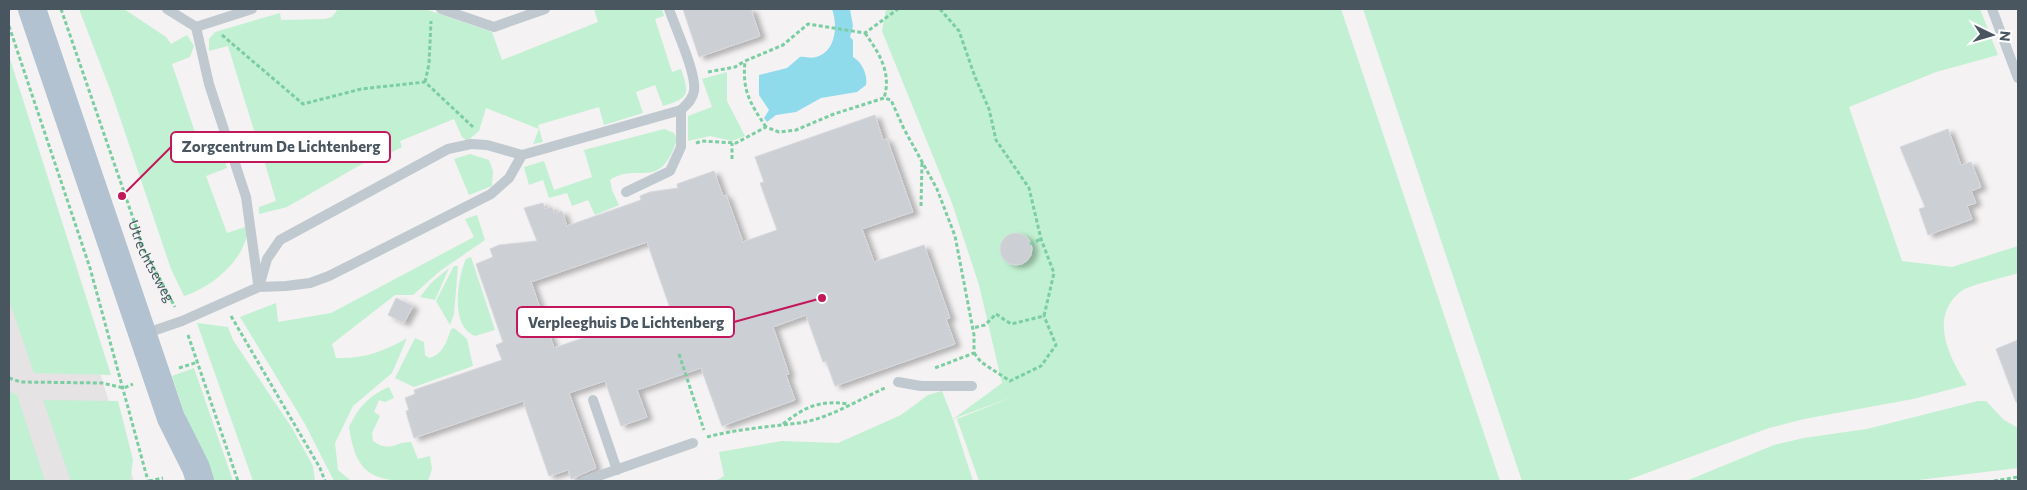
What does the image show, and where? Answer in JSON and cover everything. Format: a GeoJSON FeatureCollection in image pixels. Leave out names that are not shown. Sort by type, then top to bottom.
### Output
{"type":"FeatureCollection","features":[{"type":"Feature","properties":{"kind":"main road","name":"Utrechtseweg"},"geometry":{"type":"LineString","coordinates":[[32,9],[171,418],[196,468],[200,481]]}},
{"type":"Feature","properties":{"kind":"main road","name":"Utrechtseweg"},"geometry":{"type":"LineString","coordinates":[[171,418],[172,480]]}},
{"type":"Feature","properties":{"kind":"lane"},"geometry":{"type":"LineString","coordinates":[[167,9],[196,28],[209,84],[246,197],[259,287]]}},
{"type":"Feature","properties":{"kind":"lane"},"geometry":{"type":"LineString","coordinates":[[196,28],[252,9]]}},
{"type":"Feature","properties":{"kind":"lane"},"geometry":{"type":"LineString","coordinates":[[441,9],[494,27],[545,9]]}},
{"type":"Feature","properties":{"kind":"lane"},"geometry":{"type":"LineString","coordinates":[[259,287],[267,259],[280,240],[448,149],[471,144],[488,145],[522,156],[681,110],[690,102],[694,91],[693,76],[669,9]]}},
{"type":"Feature","properties":{"kind":"lane"},"geometry":{"type":"LineString","coordinates":[[1992,9],[2018,78]]}},
{"type":"Feature","properties":{"kind":"lane"},"geometry":{"type":"LineString","coordinates":[[626,192],[670,171],[681,147],[681,110]]}},
{"type":"Feature","properties":{"kind":"lane"},"geometry":{"type":"LineString","coordinates":[[144,334],[182,321],[259,287],[310,283],[328,276],[491,194],[509,178],[522,156]]}},
{"type":"Feature","properties":{"kind":"lane"},"geometry":{"type":"LineString","coordinates":[[898,382],[921,386],[972,386]]}},
{"type":"Feature","properties":{"kind":"lane"},"geometry":{"type":"LineString","coordinates":[[593,400],[617,470]]}},
{"type":"Feature","properties":{"kind":"lane"},"geometry":{"type":"LineString","coordinates":[[584,481],[693,444]]}},
{"type":"Feature","properties":{"kind":"path","name":"Utrechtseweg"},"geometry":{"type":"LineString","coordinates":[[61,9],[144,250],[182,321],[238,481]]}},
{"type":"Feature","properties":{"kind":"path"},"geometry":{"type":"LineString","coordinates":[[693,76],[735,67],[783,45],[808,24],[865,32],[898,9]]}},
{"type":"Feature","properties":{"kind":"path"},"geometry":{"type":"LineString","coordinates":[[745,61],[743,77],[746,93],[751,105],[766,127],[779,132],[796,130],[834,114],[884,98],[891,100],[946,208],[955,236],[973,328],[974,353],[981,362],[1010,381],[1041,366],[1056,345],[1044,316],[1054,272],[1040,240],[1029,188],[996,140],[989,109],[975,77],[959,31],[940,9]]}},
{"type":"Feature","properties":{"kind":"path"},"geometry":{"type":"LineString","coordinates":[[425,82],[429,64],[432,18]]}},
{"type":"Feature","properties":{"kind":"path"},"geometry":{"type":"LineString","coordinates":[[208,23],[303,104],[361,88],[425,82],[473,128],[471,144]]}},
{"type":"Feature","properties":{"kind":"path"},"geometry":{"type":"LineString","coordinates":[[9,26],[90,268],[149,481],[172,480]]}},
{"type":"Feature","properties":{"kind":"path"},"geometry":{"type":"LineString","coordinates":[[865,32],[880,56],[886,73],[884,98]]}},
{"type":"Feature","properties":{"kind":"path"},"geometry":{"type":"LineString","coordinates":[[681,147],[702,141],[736,144],[766,127]]}},
{"type":"Feature","properties":{"kind":"path"},"geometry":{"type":"LineString","coordinates":[[732,143],[732,158]]}},
{"type":"Feature","properties":{"kind":"path"},"geometry":{"type":"LineString","coordinates":[[921,206],[922,162]]}},
{"type":"Feature","properties":{"kind":"path"},"geometry":{"type":"LineString","coordinates":[[1030,244],[1040,240]]}},
{"type":"Feature","properties":{"kind":"path"},"geometry":{"type":"LineString","coordinates":[[223,303],[320,468],[325,481]]}},
{"type":"Feature","properties":{"kind":"path"},"geometry":{"type":"LineString","coordinates":[[973,328],[985,325],[996,314],[1011,324],[1044,316]]}},
{"type":"Feature","properties":{"kind":"path"},"geometry":{"type":"LineString","coordinates":[[933,369],[974,353]]}},
{"type":"Feature","properties":{"kind":"path"},"geometry":{"type":"LineString","coordinates":[[680,354],[707,437]]}},
{"type":"Feature","properties":{"kind":"path"},"geometry":{"type":"LineString","coordinates":[[9,378],[21,382],[102,383],[124,388]]}},
{"type":"Feature","properties":{"kind":"path"},"geometry":{"type":"LineString","coordinates":[[693,444],[707,437],[783,424],[800,423],[850,404],[898,382]]}},
{"type":"Feature","properties":{"kind":"path"},"geometry":{"type":"LineString","coordinates":[[819,399],[820,404]]}},
{"type":"Feature","properties":{"kind":"path"},"geometry":{"type":"LineString","coordinates":[[783,424],[798,412],[829,401],[850,404]]}},
{"type":"Feature","properties":{"kind":"path"},"geometry":{"type":"LineString","coordinates":[[1994,481],[2018,477]]}},
{"type":"Feature","properties":{"kind":"shaded area"},"geometry":{"type":"Polygon","coordinates":[[[9,85],[134,481],[9,481],[9,85]]]}},
{"type":"Feature","properties":{"kind":"green space"},"geometry":{"type":"Polygon","coordinates":[[[79,9],[124,9],[166,37],[171,44],[187,35],[194,46],[190,57],[172,64],[204,159],[223,153],[227,168],[206,176],[227,233],[248,226],[242,249],[227,269],[206,286],[195,292],[184,296],[171,269],[113,97],[79,9]]]}},
{"type":"Feature","properties":{"kind":"green space"},"geometry":{"type":"Polygon","coordinates":[[[338,9],[425,9],[492,32],[502,60],[598,22],[594,9],[662,9],[664,16],[655,19],[672,72],[681,69],[686,90],[682,98],[663,106],[655,85],[636,92],[643,113],[604,125],[599,107],[538,125],[543,142],[533,144],[539,129],[486,108],[479,131],[467,141],[462,137],[454,119],[400,141],[402,147],[378,159],[376,156],[287,207],[259,214],[259,207],[276,201],[262,153],[244,158],[237,143],[256,137],[228,46],[209,51],[209,39],[215,32],[280,13],[281,20],[325,19],[332,17],[338,9]]]}},
{"type":"Feature","properties":{"kind":"green space"},"geometry":{"type":"Polygon","coordinates":[[[886,9],[1341,9],[1500,481],[979,481],[957,419],[1015,396],[953,419],[1002,383],[979,285],[952,203],[882,31],[886,9]]]}},
{"type":"Feature","properties":{"kind":"green space"},"geometry":{"type":"Polygon","coordinates":[[[1363,9],[1980,9],[1998,55],[1936,72],[1849,107],[1902,261],[1952,267],[2018,246],[2018,273],[1964,289],[1951,302],[1945,314],[1945,338],[1954,362],[1967,385],[1913,399],[1804,419],[1769,428],[1625,481],[1522,481],[1363,9]]]}},
{"type":"Feature","properties":{"kind":"green space"},"geometry":{"type":"Polygon","coordinates":[[[9,56],[111,375],[34,373],[9,300],[9,56]]]}},
{"type":"Feature","properties":{"kind":"green space"},"geometry":{"type":"Polygon","coordinates":[[[727,72],[727,101],[745,136],[732,141],[710,136],[688,141],[688,116],[712,107],[702,79],[727,72]]]}},
{"type":"Feature","properties":{"kind":"green space"},"geometry":{"type":"Polygon","coordinates":[[[664,129],[674,133],[677,139],[663,166],[656,171],[630,173],[610,180],[612,190],[619,205],[595,215],[588,200],[572,206],[567,193],[549,198],[543,180],[529,185],[524,167],[544,161],[554,190],[592,177],[584,150],[664,129]]]}},
{"type":"Feature","properties":{"kind":"green space"},"geometry":{"type":"Polygon","coordinates":[[[470,154],[489,160],[493,171],[492,186],[469,195],[454,159],[470,154]]]}},
{"type":"Feature","properties":{"kind":"green space"},"geometry":{"type":"Polygon","coordinates":[[[477,215],[485,240],[440,271],[413,295],[395,295],[332,344],[336,358],[346,358],[364,356],[381,351],[407,338],[392,373],[353,406],[335,443],[338,470],[350,480],[359,481],[334,481],[305,424],[240,317],[276,303],[278,322],[331,313],[474,237],[465,219],[477,215]]]}},
{"type":"Feature","properties":{"kind":"green space"},"geometry":{"type":"Polygon","coordinates":[[[471,257],[495,330],[475,336],[467,331],[462,323],[458,302],[460,278],[466,259],[471,257]]]}},
{"type":"Feature","properties":{"kind":"green space"},"geometry":{"type":"Polygon","coordinates":[[[454,266],[458,266],[454,314],[450,325],[436,301],[454,266]]]}},
{"type":"Feature","properties":{"kind":"green space"},"geometry":{"type":"Polygon","coordinates":[[[449,268],[435,300],[420,297],[431,283],[449,268]]]}},
{"type":"Feature","properties":{"kind":"green space"},"geometry":{"type":"Polygon","coordinates":[[[197,323],[228,327],[233,340],[292,428],[313,466],[315,481],[253,481],[197,323]]]}},
{"type":"Feature","properties":{"kind":"green space"},"geometry":{"type":"Polygon","coordinates":[[[454,328],[467,339],[473,366],[414,387],[395,378],[415,338],[424,342],[425,355],[429,358],[441,351],[451,329],[454,328]]]}},
{"type":"Feature","properties":{"kind":"green space"},"geometry":{"type":"Polygon","coordinates":[[[194,368],[233,481],[207,481],[172,376],[194,368]]]}},
{"type":"Feature","properties":{"kind":"green space"},"geometry":{"type":"Polygon","coordinates":[[[389,387],[394,398],[385,402],[379,400],[374,412],[380,416],[372,433],[373,441],[388,447],[411,442],[418,459],[430,456],[432,469],[428,481],[396,480],[373,475],[358,459],[349,427],[356,414],[370,398],[389,387]]]}},
{"type":"Feature","properties":{"kind":"green space"},"geometry":{"type":"Polygon","coordinates":[[[9,391],[17,395],[45,481],[9,481],[9,391]]]}},
{"type":"Feature","properties":{"kind":"green space"},"geometry":{"type":"Polygon","coordinates":[[[942,391],[973,481],[715,481],[724,476],[719,452],[782,441],[838,443],[901,415],[928,395],[942,391]]]}},
{"type":"Feature","properties":{"kind":"green space"},"geometry":{"type":"Polygon","coordinates":[[[43,400],[118,401],[133,460],[130,481],[71,481],[43,400]]]}},
{"type":"Feature","properties":{"kind":"green space"},"geometry":{"type":"Polygon","coordinates":[[[1978,401],[1986,401],[2004,420],[2018,428],[2018,468],[1910,481],[1686,481],[1774,445],[1804,438],[1867,429],[1978,401]]]}},
{"type":"Feature","properties":{"kind":"water"},"geometry":{"type":"Polygon","coordinates":[[[832,9],[850,9],[853,26],[850,37],[853,40],[853,57],[864,69],[866,85],[857,92],[821,98],[796,112],[776,115],[767,122],[764,118],[769,110],[759,95],[759,75],[787,68],[800,57],[816,57],[828,50],[835,30],[832,9]]]}},
{"type":"Feature","properties":{"kind":"building"},"geometry":{"type":"Polygon","coordinates":[[[683,9],[751,9],[760,36],[699,57],[683,9]]]}},
{"type":"Feature","properties":{"kind":"building"},"geometry":{"type":"Polygon","coordinates":[[[875,115],[883,140],[887,139],[913,212],[862,229],[874,262],[924,245],[950,318],[946,319],[955,344],[835,386],[826,361],[823,362],[806,315],[773,327],[789,374],[786,375],[795,400],[722,426],[701,368],[637,390],[647,417],[621,426],[605,381],[569,393],[596,468],[571,479],[568,470],[549,476],[523,401],[414,438],[406,411],[409,410],[405,398],[415,394],[414,390],[502,360],[496,345],[503,342],[476,264],[493,257],[490,249],[499,245],[537,241],[524,208],[543,203],[545,209],[552,207],[555,214],[562,211],[567,226],[641,200],[640,196],[650,192],[678,188],[677,184],[714,171],[723,196],[726,195],[743,242],[777,230],[760,183],[764,182],[755,157],[875,115]],[[647,242],[531,282],[554,348],[670,308],[647,242]]]}},
{"type":"Feature","properties":{"kind":"building"},"geometry":{"type":"Polygon","coordinates":[[[1948,129],[1961,165],[1971,162],[1981,187],[1971,191],[1976,203],[1967,206],[1972,219],[1928,235],[1919,209],[1925,207],[1900,147],[1948,129]]]}},
{"type":"Feature","properties":{"kind":"building"},"geometry":{"type":"Polygon","coordinates":[[[1016,233],[1027,238],[1032,249],[1027,260],[1016,265],[1005,260],[1000,249],[1005,238],[1016,233]]]}},
{"type":"Feature","properties":{"kind":"building"},"geometry":{"type":"Polygon","coordinates":[[[396,298],[413,306],[404,323],[388,315],[396,298]]]}},
{"type":"Feature","properties":{"kind":"building"},"geometry":{"type":"Polygon","coordinates":[[[2018,340],[2018,402],[2016,402],[1996,349],[2018,340]]]}},
{"type":"Feature","properties":{"kind":"place","name":"Zorgcentrum De Lichtenberg"},"geometry":{"type":"Point","coordinates":[122,196]}},
{"type":"Feature","properties":{"kind":"place","name":"Verpleeghuis De Lichtenberg"},"geometry":{"type":"Point","coordinates":[822,298]}}]}
